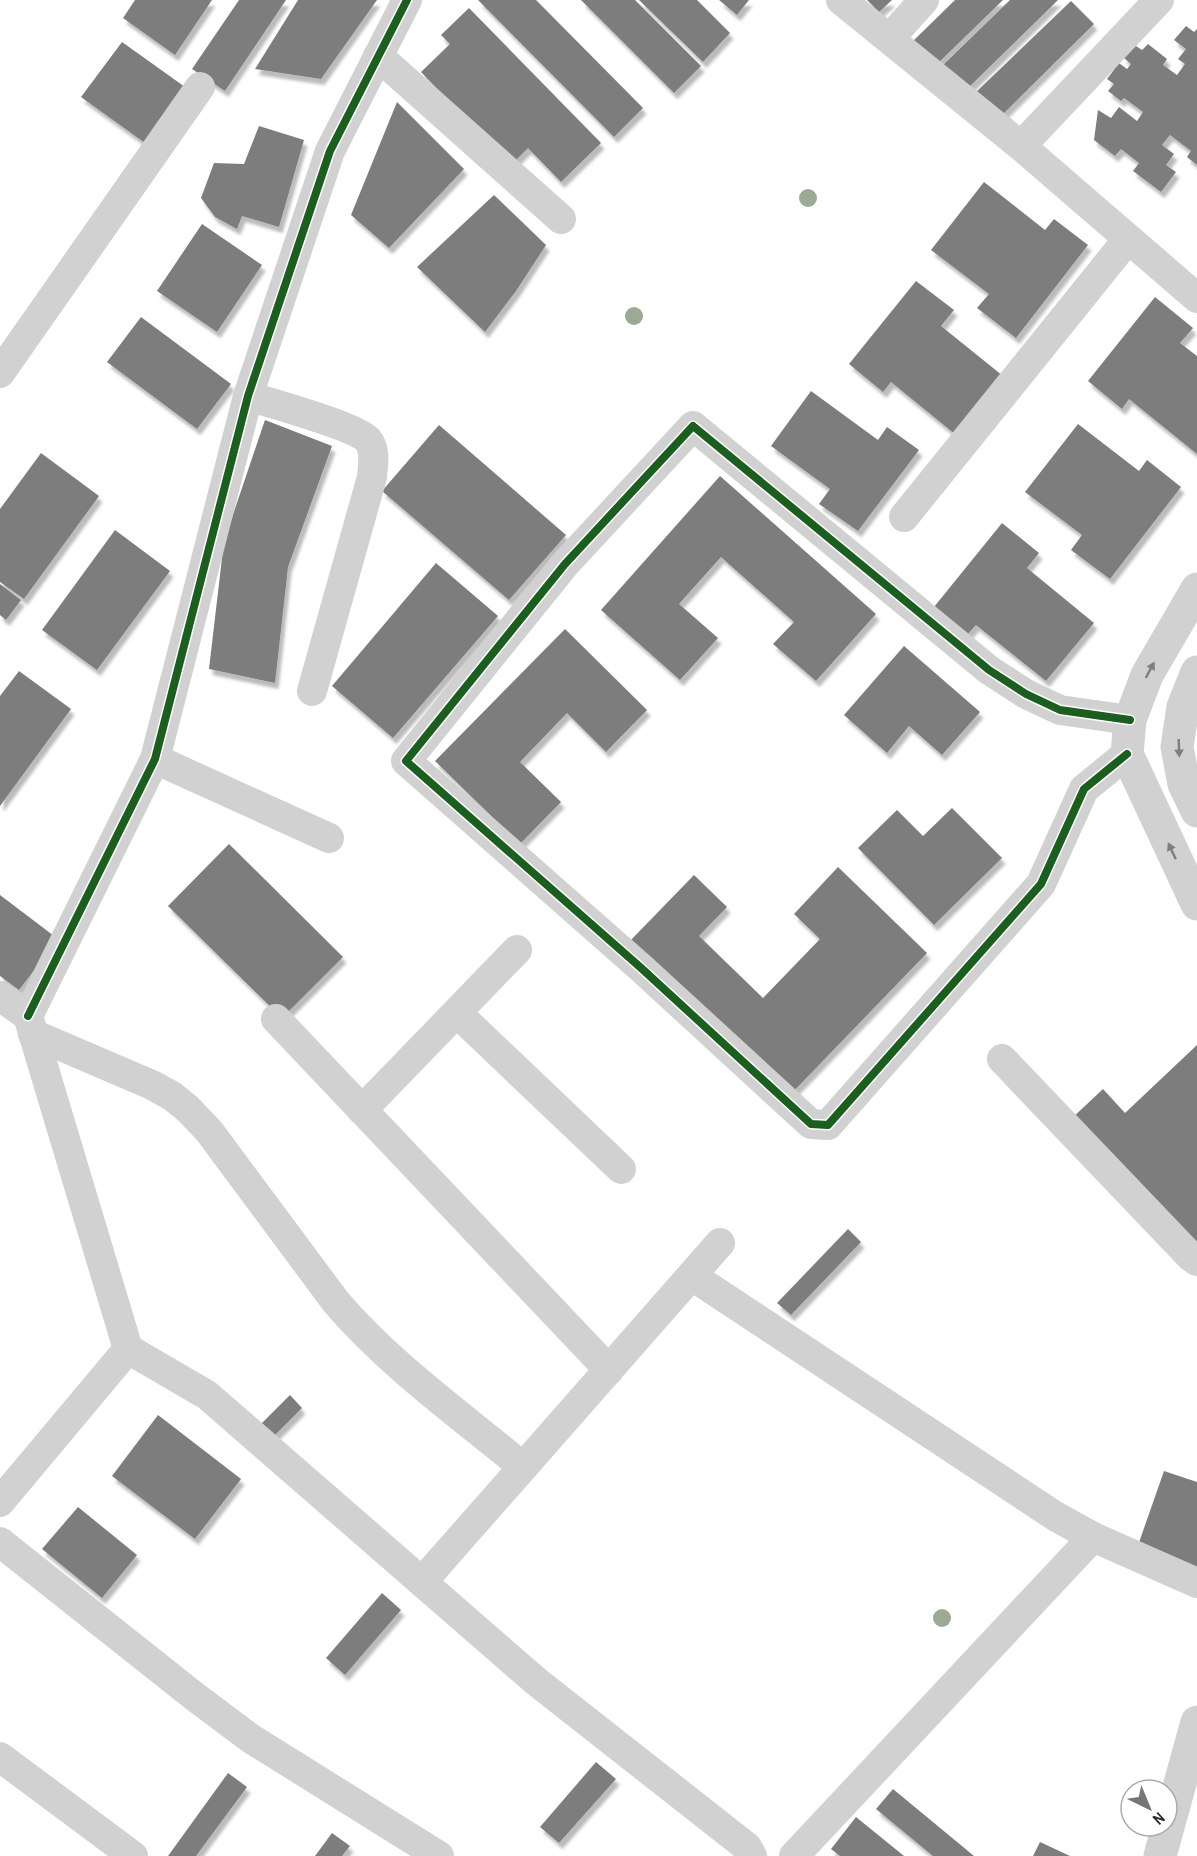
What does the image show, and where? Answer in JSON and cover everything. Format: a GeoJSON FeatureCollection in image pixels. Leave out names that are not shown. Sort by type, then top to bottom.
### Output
{"type":"FeatureCollection","features":[{"type":"Feature","properties":{"kind":"street"},"geometry":{"type":"LineString","coordinates":[[407,0],[330,151],[248,396],[155,759],[31,1025],[128,1349],[207,1395],[537,1682],[747,1847],[752,1856]]}},
{"type":"Feature","properties":{"kind":"street"},"geometry":{"type":"LineString","coordinates":[[841,0],[1021,146],[1197,298]]}},
{"type":"Feature","properties":{"kind":"street"},"geometry":{"type":"LineString","coordinates":[[890,38],[924,0]]}},
{"type":"Feature","properties":{"kind":"street"},"geometry":{"type":"LineString","coordinates":[[1021,146],[1159,0]]}},
{"type":"Feature","properties":{"kind":"street"},"geometry":{"type":"LineString","coordinates":[[378,56],[561,219]]}},
{"type":"Feature","properties":{"kind":"street"},"geometry":{"type":"LineString","coordinates":[[0,373],[200,87]]}},
{"type":"Feature","properties":{"kind":"street"},"geometry":{"type":"LineString","coordinates":[[904,517],[1128,238]]}},
{"type":"Feature","properties":{"kind":"street"},"geometry":{"type":"LineString","coordinates":[[248,396],[347,428],[368,440],[374,454],[372,477],[312,691]]}},
{"type":"Feature","properties":{"kind":"street"},"geometry":{"type":"LineString","coordinates":[[1127,754],[1084,789],[1041,884],[828,1125],[811,1124],[640,966],[406,761],[565,564],[693,426],[989,670],[1026,694],[1060,710],[1130,720]]}},
{"type":"Feature","properties":{"kind":"street"},"geometry":{"type":"LineString","coordinates":[[1197,589],[1147,675],[1130,720],[1127,754],[1197,904]]}},
{"type":"Feature","properties":{"kind":"street"},"geometry":{"type":"LineString","coordinates":[[1197,672],[1183,707],[1177,747],[1184,784],[1197,810]]}},
{"type":"Feature","properties":{"kind":"street"},"geometry":{"type":"LineString","coordinates":[[155,759],[329,838]]}},
{"type":"Feature","properties":{"kind":"street"},"geometry":{"type":"LineString","coordinates":[[362,1110],[517,950]]}},
{"type":"Feature","properties":{"kind":"street"},"geometry":{"type":"LineString","coordinates":[[0,996],[31,1025],[152,1085],[187,1108],[209,1131],[354,1323],[402,1367],[523,1467]]}},
{"type":"Feature","properties":{"kind":"street"},"geometry":{"type":"LineString","coordinates":[[457,1012],[621,1169]]}},
{"type":"Feature","properties":{"kind":"street"},"geometry":{"type":"LineString","coordinates":[[276,1019],[609,1370]]}},
{"type":"Feature","properties":{"kind":"street"},"geometry":{"type":"LineString","coordinates":[[1002,1059],[1197,1261]]}},
{"type":"Feature","properties":{"kind":"street"},"geometry":{"type":"LineString","coordinates":[[422,1582],[720,1244]]}},
{"type":"Feature","properties":{"kind":"street"},"geometry":{"type":"LineString","coordinates":[[692,1276],[1055,1516],[1093,1537],[1197,1583]]}},
{"type":"Feature","properties":{"kind":"street"},"geometry":{"type":"LineString","coordinates":[[0,1502],[128,1349]]}},
{"type":"Feature","properties":{"kind":"street"},"geometry":{"type":"LineString","coordinates":[[794,1856],[1093,1537]]}},
{"type":"Feature","properties":{"kind":"street"},"geometry":{"type":"LineString","coordinates":[[0,1542],[250,1738],[439,1856]]}},
{"type":"Feature","properties":{"kind":"street"},"geometry":{"type":"LineString","coordinates":[[1160,1856],[1197,1722]]}},
{"type":"Feature","properties":{"kind":"street"},"geometry":{"type":"LineString","coordinates":[[0,1757],[133,1856]]}},
{"type":"Feature","properties":{"kind":"building"},"geometry":{"type":"Polygon","coordinates":[[[135,0],[212,0],[175,55],[123,18],[135,0]]]}},
{"type":"Feature","properties":{"kind":"building"},"geometry":{"type":"Polygon","coordinates":[[[239,0],[286,0],[225,91],[192,69],[239,0]]]}},
{"type":"Feature","properties":{"kind":"building"},"geometry":{"type":"Polygon","coordinates":[[[298,0],[377,0],[321,79],[255,69],[298,0]]]}},
{"type":"Feature","properties":{"kind":"building"},"geometry":{"type":"Polygon","coordinates":[[[478,0],[536,0],[643,108],[614,137],[478,0]]]}},
{"type":"Feature","properties":{"kind":"building"},"geometry":{"type":"Polygon","coordinates":[[[581,0],[635,0],[701,66],[674,93],[581,0]]]}},
{"type":"Feature","properties":{"kind":"building"},"geometry":{"type":"Polygon","coordinates":[[[639,0],[697,0],[730,33],[703,62],[639,0]]]}},
{"type":"Feature","properties":{"kind":"building"},"geometry":{"type":"Polygon","coordinates":[[[719,0],[749,0],[737,15],[719,0]]]}},
{"type":"Feature","properties":{"kind":"building"},"geometry":{"type":"Polygon","coordinates":[[[867,0],[892,0],[879,12],[867,0]]]}},
{"type":"Feature","properties":{"kind":"building"},"geometry":{"type":"Polygon","coordinates":[[[955,0],[1003,0],[932,69],[909,45],[955,0]]]}},
{"type":"Feature","properties":{"kind":"building"},"geometry":{"type":"Polygon","coordinates":[[[1010,0],[1058,0],[963,93],[939,69],[1010,0]]]}},
{"type":"Feature","properties":{"kind":"building"},"geometry":{"type":"Polygon","coordinates":[[[1071,1],[1094,24],[998,119],[974,94],[1071,1]]]}},
{"type":"Feature","properties":{"kind":"building"},"geometry":{"type":"Polygon","coordinates":[[[469,8],[601,143],[561,182],[528,148],[511,165],[421,72],[450,44],[441,35],[469,8]]]}},
{"type":"Feature","properties":{"kind":"building"},"geometry":{"type":"Polygon","coordinates":[[[1186,26],[1194,32],[1197,29],[1197,165],[1187,157],[1191,151],[1170,135],[1162,145],[1174,154],[1166,165],[1176,172],[1161,192],[1133,171],[1139,163],[1121,149],[1115,156],[1094,140],[1098,110],[1111,118],[1119,107],[1137,121],[1143,112],[1124,98],[1121,101],[1108,91],[1114,84],[1107,79],[1119,63],[1127,69],[1131,64],[1123,57],[1133,44],[1142,50],[1148,44],[1167,59],[1163,65],[1177,75],[1185,64],[1178,59],[1186,49],[1174,40],[1186,26]]]}},
{"type":"Feature","properties":{"kind":"building"},"geometry":{"type":"Polygon","coordinates":[[[122,42],[185,87],[145,143],[81,97],[122,42]]]}},
{"type":"Feature","properties":{"kind":"building"},"geometry":{"type":"Polygon","coordinates":[[[397,102],[464,169],[389,248],[351,215],[397,102]]]}},
{"type":"Feature","properties":{"kind":"building"},"geometry":{"type":"Polygon","coordinates":[[[259,126],[304,140],[279,227],[242,216],[237,229],[215,217],[201,198],[214,163],[244,164],[259,126]]]}},
{"type":"Feature","properties":{"kind":"building"},"geometry":{"type":"Polygon","coordinates":[[[984,182],[1045,230],[1054,219],[1088,245],[1016,338],[977,308],[989,294],[931,250],[984,182]]]}},
{"type":"Feature","properties":{"kind":"building"},"geometry":{"type":"Polygon","coordinates":[[[494,195],[546,245],[516,291],[485,332],[417,267],[494,195]]]}},
{"type":"Feature","properties":{"kind":"building"},"geometry":{"type":"Polygon","coordinates":[[[202,224],[262,265],[217,332],[157,291],[202,224]]]}},
{"type":"Feature","properties":{"kind":"building"},"geometry":{"type":"Polygon","coordinates":[[[916,281],[954,310],[941,326],[1008,380],[961,439],[891,382],[883,392],[849,364],[916,281]]]}},
{"type":"Feature","properties":{"kind":"building"},"geometry":{"type":"Polygon","coordinates":[[[1155,297],[1193,328],[1180,343],[1197,356],[1197,454],[1129,399],[1122,409],[1088,381],[1155,297]]]}},
{"type":"Feature","properties":{"kind":"building"},"geometry":{"type":"Polygon","coordinates":[[[141,317],[231,384],[197,429],[107,362],[141,317]]]}},
{"type":"Feature","properties":{"kind":"building"},"geometry":{"type":"Polygon","coordinates":[[[811,391],[878,440],[887,427],[919,450],[858,531],[819,504],[830,489],[771,446],[811,391]]]}},
{"type":"Feature","properties":{"kind":"building"},"geometry":{"type":"Polygon","coordinates":[[[265,420],[332,446],[288,567],[275,683],[209,669],[224,541],[265,420]]]}},
{"type":"Feature","properties":{"kind":"building"},"geometry":{"type":"Polygon","coordinates":[[[1078,424],[1139,471],[1147,460],[1181,487],[1110,579],[1071,550],[1082,535],[1025,492],[1078,424]]]}},
{"type":"Feature","properties":{"kind":"building"},"geometry":{"type":"Polygon","coordinates":[[[439,425],[566,535],[509,600],[382,491],[439,425]]]}},
{"type":"Feature","properties":{"kind":"building"},"geometry":{"type":"Polygon","coordinates":[[[41,453],[99,496],[24,599],[0,582],[0,509],[41,453]]]}},
{"type":"Feature","properties":{"kind":"building"},"geometry":{"type":"Polygon","coordinates":[[[720,476],[876,614],[816,681],[773,644],[794,622],[721,557],[679,604],[718,638],[680,680],[601,610],[720,476]]]}},
{"type":"Feature","properties":{"kind":"building"},"geometry":{"type":"Polygon","coordinates":[[[1002,523],[1039,553],[1027,568],[1094,623],[1046,681],[976,625],[968,634],[934,607],[1002,523]]]}},
{"type":"Feature","properties":{"kind":"building"},"geometry":{"type":"Polygon","coordinates":[[[115,530],[170,571],[97,670],[42,630],[115,530]]]}},
{"type":"Feature","properties":{"kind":"building"},"geometry":{"type":"Polygon","coordinates":[[[436,563],[498,616],[393,738],[332,686],[436,563]]]}},
{"type":"Feature","properties":{"kind":"building"},"geometry":{"type":"Polygon","coordinates":[[[0,584],[21,600],[6,620],[0,615],[0,584]]]}},
{"type":"Feature","properties":{"kind":"building"},"geometry":{"type":"Polygon","coordinates":[[[565,629],[647,710],[606,752],[567,713],[520,762],[561,802],[520,844],[435,761],[565,629]]]}},
{"type":"Feature","properties":{"kind":"building"},"geometry":{"type":"Polygon","coordinates":[[[904,646],[980,712],[942,755],[909,726],[887,753],[844,715],[904,646]]]}},
{"type":"Feature","properties":{"kind":"building"},"geometry":{"type":"Polygon","coordinates":[[[19,671],[71,709],[0,806],[0,696],[19,671]]]}},
{"type":"Feature","properties":{"kind":"building"},"geometry":{"type":"Polygon","coordinates":[[[952,808],[1002,858],[934,925],[858,848],[897,810],[923,836],[952,808]]]}},
{"type":"Feature","properties":{"kind":"building"},"geometry":{"type":"Polygon","coordinates":[[[229,844],[343,957],[282,1018],[168,906],[229,844]]]}},
{"type":"Feature","properties":{"kind":"building"},"geometry":{"type":"Polygon","coordinates":[[[838,867],[927,953],[790,1095],[629,942],[694,875],[727,907],[699,936],[763,998],[820,939],[794,914],[838,867]]]}},
{"type":"Feature","properties":{"kind":"building"},"geometry":{"type":"Polygon","coordinates":[[[0,895],[58,939],[19,990],[0,976],[0,895]]]}},
{"type":"Feature","properties":{"kind":"building"},"geometry":{"type":"Polygon","coordinates":[[[1197,1045],[1197,1253],[1070,1120],[1103,1089],[1125,1113],[1197,1045]]]}},
{"type":"Feature","properties":{"kind":"building"},"geometry":{"type":"Polygon","coordinates":[[[848,1229],[861,1242],[791,1315],[777,1303],[848,1229]]]}},
{"type":"Feature","properties":{"kind":"building"},"geometry":{"type":"Polygon","coordinates":[[[290,1395],[302,1408],[268,1442],[256,1429],[290,1395]]]}},
{"type":"Feature","properties":{"kind":"building"},"geometry":{"type":"Polygon","coordinates":[[[158,1415],[241,1479],[195,1539],[112,1476],[158,1415]]]}},
{"type":"Feature","properties":{"kind":"building"},"geometry":{"type":"Polygon","coordinates":[[[1164,1471],[1197,1482],[1197,1573],[1136,1551],[1164,1471]]]}},
{"type":"Feature","properties":{"kind":"building"},"geometry":{"type":"Polygon","coordinates":[[[78,1507],[137,1555],[102,1598],[42,1549],[78,1507]]]}},
{"type":"Feature","properties":{"kind":"building"},"geometry":{"type":"Polygon","coordinates":[[[382,1593],[401,1610],[345,1675],[326,1658],[382,1593]]]}},
{"type":"Feature","properties":{"kind":"building"},"geometry":{"type":"Polygon","coordinates":[[[596,1762],[616,1779],[559,1843],[540,1827],[596,1762]]]}},
{"type":"Feature","properties":{"kind":"building"},"geometry":{"type":"Polygon","coordinates":[[[228,1773],[247,1787],[196,1856],[168,1856],[228,1773]]]}},
{"type":"Feature","properties":{"kind":"building"},"geometry":{"type":"Polygon","coordinates":[[[893,1789],[974,1856],[933,1856],[876,1809],[893,1789]]]}},
{"type":"Feature","properties":{"kind":"building"},"geometry":{"type":"Polygon","coordinates":[[[856,1817],[904,1856],[840,1856],[831,1849],[856,1817]]]}},
{"type":"Feature","properties":{"kind":"building"},"geometry":{"type":"Polygon","coordinates":[[[332,1833],[350,1846],[342,1856],[315,1856],[332,1833]]]}},
{"type":"Feature","properties":{"kind":"building"},"geometry":{"type":"Polygon","coordinates":[[[1040,1842],[1070,1856],[1033,1856],[1040,1842]]]}},
{"type":"Feature","properties":{"kind":"cycle path"},"geometry":{"type":"LineString","coordinates":[[28,1016],[155,759],[248,396],[330,151],[407,0]]}},
{"type":"Feature","properties":{"kind":"cycle path"},"geometry":{"type":"LineString","coordinates":[[1127,754],[1084,789],[1041,884],[828,1125],[811,1124],[640,967],[406,761],[565,564],[693,426],[989,670],[1026,694],[1060,710],[1130,720]]}}]}
